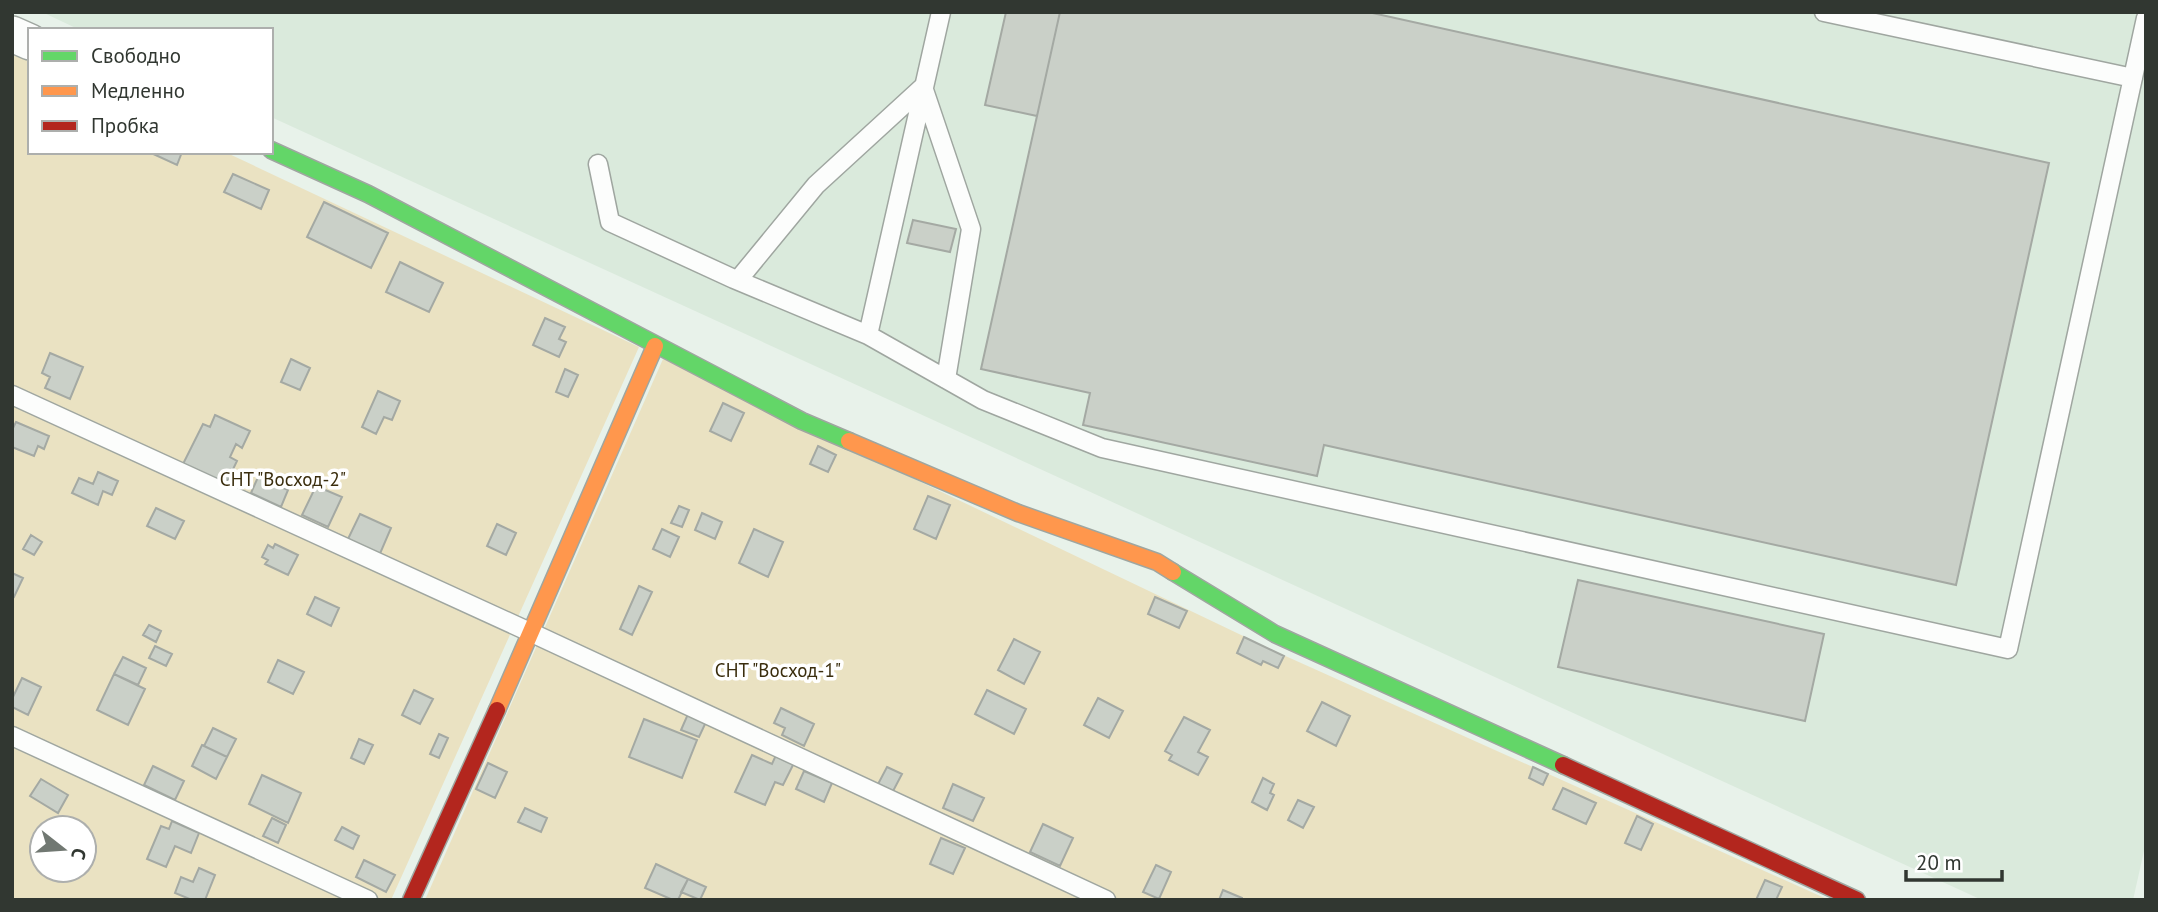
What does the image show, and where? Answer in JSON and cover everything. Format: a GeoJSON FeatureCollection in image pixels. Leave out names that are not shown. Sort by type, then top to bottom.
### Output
{"type":"FeatureCollection","features":[{"type":"Feature","properties":{"kind":"street"},"geometry":{"type":"LineString","coordinates":[[12,34],[28,41]]}},
{"type":"Feature","properties":{"kind":"street"},"geometry":{"type":"LineString","coordinates":[[273,151],[368,194],[802,421],[1018,513],[1157,562],[1275,634],[1857,900]]}},
{"type":"Feature","properties":{"kind":"street"},"geometry":{"type":"LineString","coordinates":[[411,900],[532,632],[655,346]]}},
{"type":"Feature","properties":{"kind":"lane"},"geometry":{"type":"LineString","coordinates":[[868,335],[941,12]]}},
{"type":"Feature","properties":{"kind":"lane"},"geometry":{"type":"LineString","coordinates":[[1824,12],[2133,79]]}},
{"type":"Feature","properties":{"kind":"lane"},"geometry":{"type":"LineString","coordinates":[[598,164],[610,222],[868,335],[983,400],[1102,448],[2008,649],[2146,18]]}},
{"type":"Feature","properties":{"kind":"lane"},"geometry":{"type":"LineString","coordinates":[[738,280],[816,185],[923,87]]}},
{"type":"Feature","properties":{"kind":"lane"},"geometry":{"type":"LineString","coordinates":[[923,87],[971,229],[946,379]]}},
{"type":"Feature","properties":{"kind":"lane"},"geometry":{"type":"LineString","coordinates":[[12,395],[532,632],[1107,900]]}},
{"type":"Feature","properties":{"kind":"lane"},"geometry":{"type":"LineString","coordinates":[[12,736],[368,900]]}},
{"type":"Feature","properties":{"kind":"shaded area"},"geometry":{"type":"Polygon","coordinates":[[[42,12],[2146,12],[2146,842],[2133,900],[1982,900],[273,118],[273,28],[76,28],[42,12]]]}},
{"type":"Feature","properties":{"kind":"green space","name":"СНТ \"Восход-2\""},"geometry":{"type":"Polygon","coordinates":[[[12,52],[28,59],[28,154],[229,154],[639,347],[391,900],[12,900],[12,52]]]}},
{"type":"Feature","properties":{"kind":"green space","name":"СНТ \"Восход-1\""},"geometry":{"type":"Polygon","coordinates":[[[663,359],[1281,654],[1829,900],[425,900],[663,359]]]}},
{"type":"Feature","properties":{"kind":"building"},"geometry":{"type":"Polygon","coordinates":[[[1006,12],[1060,12],[1037,116],[985,105],[1006,12]]]}},
{"type":"Feature","properties":{"kind":"building"},"geometry":{"type":"Polygon","coordinates":[[[1060,12],[1368,12],[2049,163],[1956,585],[1324,445],[1317,476],[1083,425],[1090,393],[981,369],[1060,12]]]}},
{"type":"Feature","properties":{"kind":"building"},"geometry":{"type":"Polygon","coordinates":[[[153,154],[181,154],[177,165],[153,154]]]}},
{"type":"Feature","properties":{"kind":"building"},"geometry":{"type":"Polygon","coordinates":[[[233,174],[269,190],[261,209],[224,192],[233,174]]]}},
{"type":"Feature","properties":{"kind":"building"},"geometry":{"type":"Polygon","coordinates":[[[324,202],[388,233],[371,268],[307,237],[324,202]]]}},
{"type":"Feature","properties":{"kind":"building"},"geometry":{"type":"Polygon","coordinates":[[[913,220],[956,229],[950,252],[907,243],[913,220]]]}},
{"type":"Feature","properties":{"kind":"building"},"geometry":{"type":"Polygon","coordinates":[[[400,262],[443,283],[429,312],[386,292],[400,262]]]}},
{"type":"Feature","properties":{"kind":"building"},"geometry":{"type":"Polygon","coordinates":[[[545,318],[565,327],[559,339],[566,342],[559,357],[533,345],[545,318]]]}},
{"type":"Feature","properties":{"kind":"building"},"geometry":{"type":"Polygon","coordinates":[[[50,353],[83,367],[70,399],[45,388],[50,377],[42,373],[50,353]]]}},
{"type":"Feature","properties":{"kind":"building"},"geometry":{"type":"Polygon","coordinates":[[[291,359],[310,368],[300,390],[281,382],[291,359]]]}},
{"type":"Feature","properties":{"kind":"building"},"geometry":{"type":"Polygon","coordinates":[[[565,369],[578,375],[568,397],[556,392],[565,369]]]}},
{"type":"Feature","properties":{"kind":"building"},"geometry":{"type":"Polygon","coordinates":[[[378,391],[400,401],[392,420],[384,417],[376,434],[362,427],[378,391]]]}},
{"type":"Feature","properties":{"kind":"building"},"geometry":{"type":"Polygon","coordinates":[[[723,403],[744,413],[731,441],[710,431],[723,403]]]}},
{"type":"Feature","properties":{"kind":"building"},"geometry":{"type":"Polygon","coordinates":[[[215,415],[250,431],[242,448],[236,444],[230,457],[237,461],[226,484],[183,464],[203,424],[210,427],[215,415]]]}},
{"type":"Feature","properties":{"kind":"building"},"geometry":{"type":"Polygon","coordinates":[[[16,422],[49,436],[44,449],[38,446],[34,456],[12,447],[12,430],[16,422]]]}},
{"type":"Feature","properties":{"kind":"building"},"geometry":{"type":"Polygon","coordinates":[[[818,446],[836,455],[828,472],[810,464],[818,446]]]}},
{"type":"Feature","properties":{"kind":"building"},"geometry":{"type":"Polygon","coordinates":[[[98,472],[118,481],[112,495],[103,491],[98,505],[72,493],[79,478],[93,484],[98,472]]]}},
{"type":"Feature","properties":{"kind":"building"},"geometry":{"type":"Polygon","coordinates":[[[258,477],[288,490],[281,507],[251,493],[258,477]]]}},
{"type":"Feature","properties":{"kind":"building"},"geometry":{"type":"Polygon","coordinates":[[[316,486],[342,497],[328,527],[302,515],[316,486]]]}},
{"type":"Feature","properties":{"kind":"building"},"geometry":{"type":"Polygon","coordinates":[[[928,496],[950,505],[936,539],[914,529],[928,496]]]}},
{"type":"Feature","properties":{"kind":"building"},"geometry":{"type":"Polygon","coordinates":[[[679,506],[689,510],[682,527],[671,523],[679,506]]]}},
{"type":"Feature","properties":{"kind":"building"},"geometry":{"type":"Polygon","coordinates":[[[156,508],[184,521],[175,539],[147,526],[156,508]]]}},
{"type":"Feature","properties":{"kind":"building"},"geometry":{"type":"Polygon","coordinates":[[[702,513],[722,522],[715,539],[695,530],[702,513]]]}},
{"type":"Feature","properties":{"kind":"building"},"geometry":{"type":"Polygon","coordinates":[[[360,514],[391,528],[379,556],[347,541],[360,514]]]}},
{"type":"Feature","properties":{"kind":"building"},"geometry":{"type":"Polygon","coordinates":[[[497,524],[516,533],[506,555],[487,546],[497,524]]]}},
{"type":"Feature","properties":{"kind":"building"},"geometry":{"type":"Polygon","coordinates":[[[662,529],[679,537],[670,557],[653,549],[662,529]]]}},
{"type":"Feature","properties":{"kind":"building"},"geometry":{"type":"Polygon","coordinates":[[[754,529],[783,542],[768,577],[739,563],[754,529]]]}},
{"type":"Feature","properties":{"kind":"building"},"geometry":{"type":"Polygon","coordinates":[[[31,535],[42,542],[34,555],[23,549],[31,535]]]}},
{"type":"Feature","properties":{"kind":"building"},"geometry":{"type":"Polygon","coordinates":[[[275,544],[298,555],[288,575],[265,564],[268,560],[262,557],[268,545],[273,548],[275,544]]]}},
{"type":"Feature","properties":{"kind":"building"},"geometry":{"type":"Polygon","coordinates":[[[12,573],[23,578],[14,597],[12,596],[12,573]]]}},
{"type":"Feature","properties":{"kind":"building"},"geometry":{"type":"Polygon","coordinates":[[[1578,580],[1824,634],[1805,721],[1558,667],[1578,580]]]}},
{"type":"Feature","properties":{"kind":"building"},"geometry":{"type":"Polygon","coordinates":[[[639,586],[652,592],[632,635],[620,629],[639,586]]]}},
{"type":"Feature","properties":{"kind":"building"},"geometry":{"type":"Polygon","coordinates":[[[315,597],[339,608],[331,626],[307,614],[315,597]]]}},
{"type":"Feature","properties":{"kind":"building"},"geometry":{"type":"Polygon","coordinates":[[[1155,597],[1187,611],[1179,628],[1148,614],[1155,597]]]}},
{"type":"Feature","properties":{"kind":"building"},"geometry":{"type":"Polygon","coordinates":[[[149,625],[161,631],[156,642],[143,635],[149,625]]]}},
{"type":"Feature","properties":{"kind":"building"},"geometry":{"type":"Polygon","coordinates":[[[1244,637],[1284,656],[1278,668],[1263,661],[1261,665],[1237,653],[1244,637]]]}},
{"type":"Feature","properties":{"kind":"building"},"geometry":{"type":"Polygon","coordinates":[[[1014,639],[1040,652],[1024,684],[998,670],[1014,639]]]}},
{"type":"Feature","properties":{"kind":"building"},"geometry":{"type":"Polygon","coordinates":[[[155,646],[172,654],[166,666],[149,658],[155,646]]]}},
{"type":"Feature","properties":{"kind":"building"},"geometry":{"type":"Polygon","coordinates":[[[123,657],[146,668],[138,685],[114,674],[123,657]]]}},
{"type":"Feature","properties":{"kind":"building"},"geometry":{"type":"Polygon","coordinates":[[[278,660],[304,672],[293,694],[268,682],[278,660]]]}},
{"type":"Feature","properties":{"kind":"building"},"geometry":{"type":"Polygon","coordinates":[[[114,674],[145,689],[128,725],[97,710],[114,674]]]}},
{"type":"Feature","properties":{"kind":"building"},"geometry":{"type":"Polygon","coordinates":[[[22,678],[41,687],[28,715],[12,707],[12,699],[22,678]]]}},
{"type":"Feature","properties":{"kind":"building"},"geometry":{"type":"Polygon","coordinates":[[[414,690],[433,699],[420,724],[402,715],[414,690]]]}},
{"type":"Feature","properties":{"kind":"building"},"geometry":{"type":"Polygon","coordinates":[[[987,690],[1026,709],[1014,734],[975,714],[987,690]]]}},
{"type":"Feature","properties":{"kind":"building"},"geometry":{"type":"Polygon","coordinates":[[[1098,698],[1123,711],[1109,738],[1084,725],[1098,698]]]}},
{"type":"Feature","properties":{"kind":"building"},"geometry":{"type":"Polygon","coordinates":[[[1322,702],[1350,716],[1336,746],[1307,731],[1322,702]]]}},
{"type":"Feature","properties":{"kind":"building"},"geometry":{"type":"Polygon","coordinates":[[[781,708],[814,724],[804,746],[782,735],[785,728],[774,723],[781,708]]]}},
{"type":"Feature","properties":{"kind":"building"},"geometry":{"type":"Polygon","coordinates":[[[688,714],[706,722],[699,737],[681,730],[688,714]]]}},
{"type":"Feature","properties":{"kind":"building"},"geometry":{"type":"Polygon","coordinates":[[[1184,717],[1210,730],[1198,752],[1208,757],[1198,775],[1169,760],[1172,755],[1165,751],[1184,717]]]}},
{"type":"Feature","properties":{"kind":"building"},"geometry":{"type":"Polygon","coordinates":[[[644,719],[697,740],[682,778],[629,757],[644,719]]]}},
{"type":"Feature","properties":{"kind":"building"},"geometry":{"type":"Polygon","coordinates":[[[213,728],[236,739],[227,757],[204,746],[213,728]]]}},
{"type":"Feature","properties":{"kind":"building"},"geometry":{"type":"Polygon","coordinates":[[[439,734],[448,738],[439,758],[430,754],[439,734]]]}},
{"type":"Feature","properties":{"kind":"building"},"geometry":{"type":"Polygon","coordinates":[[[359,739],[373,745],[364,764],[351,758],[359,739]]]}},
{"type":"Feature","properties":{"kind":"building"},"geometry":{"type":"Polygon","coordinates":[[[202,745],[227,757],[216,779],[192,766],[202,745]]]}},
{"type":"Feature","properties":{"kind":"building"},"geometry":{"type":"Polygon","coordinates":[[[752,755],[772,764],[776,755],[794,763],[783,785],[775,782],[765,805],[735,792],[752,755]]]}},
{"type":"Feature","properties":{"kind":"building"},"geometry":{"type":"Polygon","coordinates":[[[488,763],[507,772],[495,798],[476,789],[488,763]]]}},
{"type":"Feature","properties":{"kind":"building"},"geometry":{"type":"Polygon","coordinates":[[[153,766],[184,781],[175,800],[144,785],[153,766]]]}},
{"type":"Feature","properties":{"kind":"building"},"geometry":{"type":"Polygon","coordinates":[[[887,767],[902,774],[892,793],[877,786],[887,767]]]}},
{"type":"Feature","properties":{"kind":"building"},"geometry":{"type":"Polygon","coordinates":[[[1533,767],[1548,774],[1543,785],[1529,778],[1533,767]]]}},
{"type":"Feature","properties":{"kind":"building"},"geometry":{"type":"Polygon","coordinates":[[[804,771],[832,783],[824,802],[796,789],[804,771]]]}},
{"type":"Feature","properties":{"kind":"building"},"geometry":{"type":"Polygon","coordinates":[[[262,775],[301,793],[288,823],[249,804],[262,775]]]}},
{"type":"Feature","properties":{"kind":"building"},"geometry":{"type":"Polygon","coordinates":[[[1263,778],[1274,784],[1270,793],[1274,795],[1267,810],[1252,802],[1263,778]]]}},
{"type":"Feature","properties":{"kind":"building"},"geometry":{"type":"Polygon","coordinates":[[[41,779],[68,795],[58,813],[30,796],[41,779]]]}},
{"type":"Feature","properties":{"kind":"building"},"geometry":{"type":"Polygon","coordinates":[[[953,784],[984,798],[973,821],[943,808],[953,784]]]}},
{"type":"Feature","properties":{"kind":"building"},"geometry":{"type":"Polygon","coordinates":[[[1563,788],[1596,803],[1586,824],[1553,809],[1563,788]]]}},
{"type":"Feature","properties":{"kind":"building"},"geometry":{"type":"Polygon","coordinates":[[[1298,800],[1314,807],[1303,828],[1288,820],[1298,800]]]}},
{"type":"Feature","properties":{"kind":"building"},"geometry":{"type":"Polygon","coordinates":[[[525,808],[547,818],[541,832],[518,822],[525,808]]]}},
{"type":"Feature","properties":{"kind":"building"},"geometry":{"type":"Polygon","coordinates":[[[1637,816],[1653,824],[1641,850],[1625,843],[1637,816]]]}},
{"type":"Feature","properties":{"kind":"building"},"geometry":{"type":"Polygon","coordinates":[[[272,818],[286,825],[278,843],[263,836],[272,818]]]}},
{"type":"Feature","properties":{"kind":"building"},"geometry":{"type":"Polygon","coordinates":[[[172,821],[199,833],[191,853],[175,846],[166,867],[147,859],[161,826],[169,829],[172,821]]]}},
{"type":"Feature","properties":{"kind":"building"},"geometry":{"type":"Polygon","coordinates":[[[1043,824],[1073,838],[1060,866],[1030,852],[1043,824]]]}},
{"type":"Feature","properties":{"kind":"building"},"geometry":{"type":"Polygon","coordinates":[[[342,827],[359,836],[353,849],[335,840],[342,827]]]}},
{"type":"Feature","properties":{"kind":"building"},"geometry":{"type":"Polygon","coordinates":[[[941,838],[965,848],[953,874],[930,864],[941,838]]]}},
{"type":"Feature","properties":{"kind":"building"},"geometry":{"type":"Polygon","coordinates":[[[364,860],[395,875],[386,892],[356,877],[364,860]]]}},
{"type":"Feature","properties":{"kind":"building"},"geometry":{"type":"Polygon","coordinates":[[[656,864],[688,879],[678,900],[645,888],[656,864]]]}},
{"type":"Feature","properties":{"kind":"building"},"geometry":{"type":"Polygon","coordinates":[[[1156,865],[1171,872],[1159,899],[1143,892],[1156,865]]]}},
{"type":"Feature","properties":{"kind":"building"},"geometry":{"type":"Polygon","coordinates":[[[199,868],[215,875],[205,900],[192,900],[175,893],[181,877],[193,882],[199,868]]]}},
{"type":"Feature","properties":{"kind":"building"},"geometry":{"type":"Polygon","coordinates":[[[688,879],[706,887],[700,900],[681,892],[688,879]]]}},
{"type":"Feature","properties":{"kind":"building"},"geometry":{"type":"Polygon","coordinates":[[[1765,880],[1782,887],[1776,900],[1756,900],[1765,880]]]}},
{"type":"Feature","properties":{"kind":"building"},"geometry":{"type":"Polygon","coordinates":[[[1223,890],[1242,898],[1242,900],[1219,900],[1223,890]]]}},
{"type":"Feature","properties":{"kind":"traffic: fast"},"geometry":{"type":"LineString","coordinates":[[273,151],[368,194],[802,421],[849,441]]}},
{"type":"Feature","properties":{"kind":"traffic: fast"},"geometry":{"type":"LineString","coordinates":[[1173,572],[1275,634],[1563,765]]}},
{"type":"Feature","properties":{"kind":"traffic: slow"},"geometry":{"type":"LineString","coordinates":[[497,710],[655,346]]}},
{"type":"Feature","properties":{"kind":"traffic: slow"},"geometry":{"type":"LineString","coordinates":[[849,441],[1018,513],[1157,562],[1173,572]]}},
{"type":"Feature","properties":{"kind":"traffic: jam"},"geometry":{"type":"LineString","coordinates":[[411,900],[497,710]]}},
{"type":"Feature","properties":{"kind":"traffic: jam"},"geometry":{"type":"LineString","coordinates":[[1563,765],[1857,900]]}}]}
